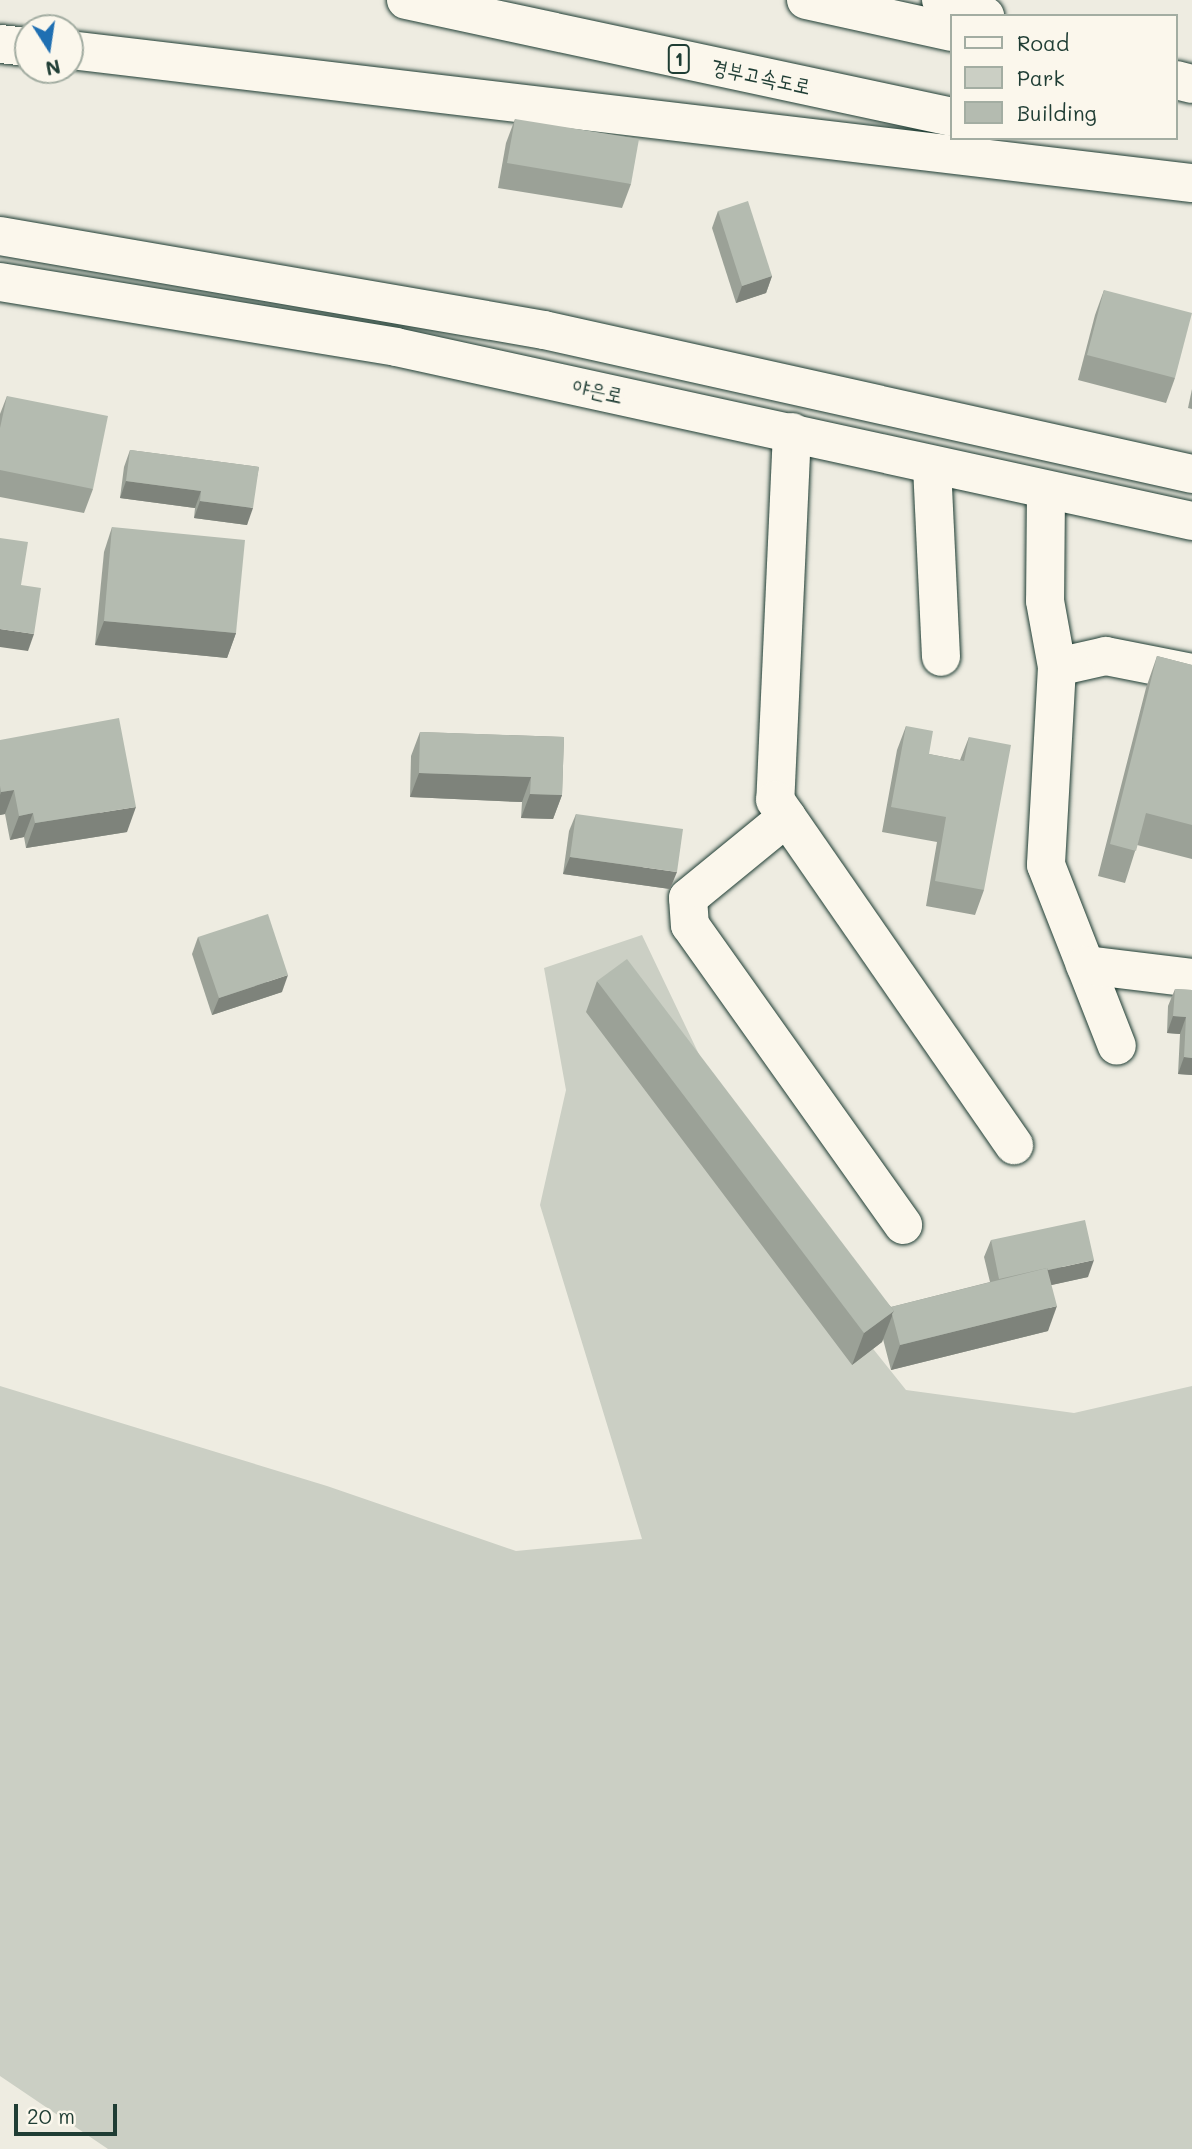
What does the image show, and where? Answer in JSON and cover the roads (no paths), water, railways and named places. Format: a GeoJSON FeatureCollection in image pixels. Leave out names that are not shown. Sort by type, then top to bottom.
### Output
{"type":"FeatureCollection","features":[{"type":"Feature","properties":{"kind":"main road","name":"경부고속도로"},"geometry":{"type":"LineString","coordinates":[[406,0],[950,117]]}},
{"type":"Feature","properties":{"kind":"main road"},"geometry":{"type":"LineString","coordinates":[[806,0],[950,32]]}},
{"type":"Feature","properties":{"kind":"main road"},"geometry":{"type":"LineString","coordinates":[[941,0],[980,14]]}},
{"type":"Feature","properties":{"kind":"main road"},"geometry":{"type":"LineString","coordinates":[[84,52],[1192,183]]}},
{"type":"Feature","properties":{"kind":"main road"},"geometry":{"type":"LineString","coordinates":[[1057,140],[1192,169]]}},
{"type":"Feature","properties":{"kind":"main road"},"geometry":{"type":"LineString","coordinates":[[0,236],[544,330],[1192,474]]}},
{"type":"Feature","properties":{"kind":"main road","name":"야은로"},"geometry":{"type":"LineString","coordinates":[[0,282],[396,347],[792,432],[1046,492],[1192,521]]}},
{"type":"Feature","properties":{"kind":"main road"},"geometry":{"type":"LineString","coordinates":[[792,432],[775,800],[1014,1145]]}},
{"type":"Feature","properties":{"kind":"main road"},"geometry":{"type":"LineString","coordinates":[[932,466],[941,657]]}},
{"type":"Feature","properties":{"kind":"main road"},"geometry":{"type":"LineString","coordinates":[[1046,492],[1045,601],[1057,667],[1046,865],[1117,1046]]}},
{"type":"Feature","properties":{"kind":"main road"},"geometry":{"type":"LineString","coordinates":[[1057,667],[1106,656],[1192,673]]}},
{"type":"Feature","properties":{"kind":"main road"},"geometry":{"type":"LineString","coordinates":[[787,817],[688,898],[690,925],[904,1225]]}},
{"type":"Feature","properties":{"kind":"main road"},"geometry":{"type":"LineString","coordinates":[[1085,965],[1192,978]]}}]}
